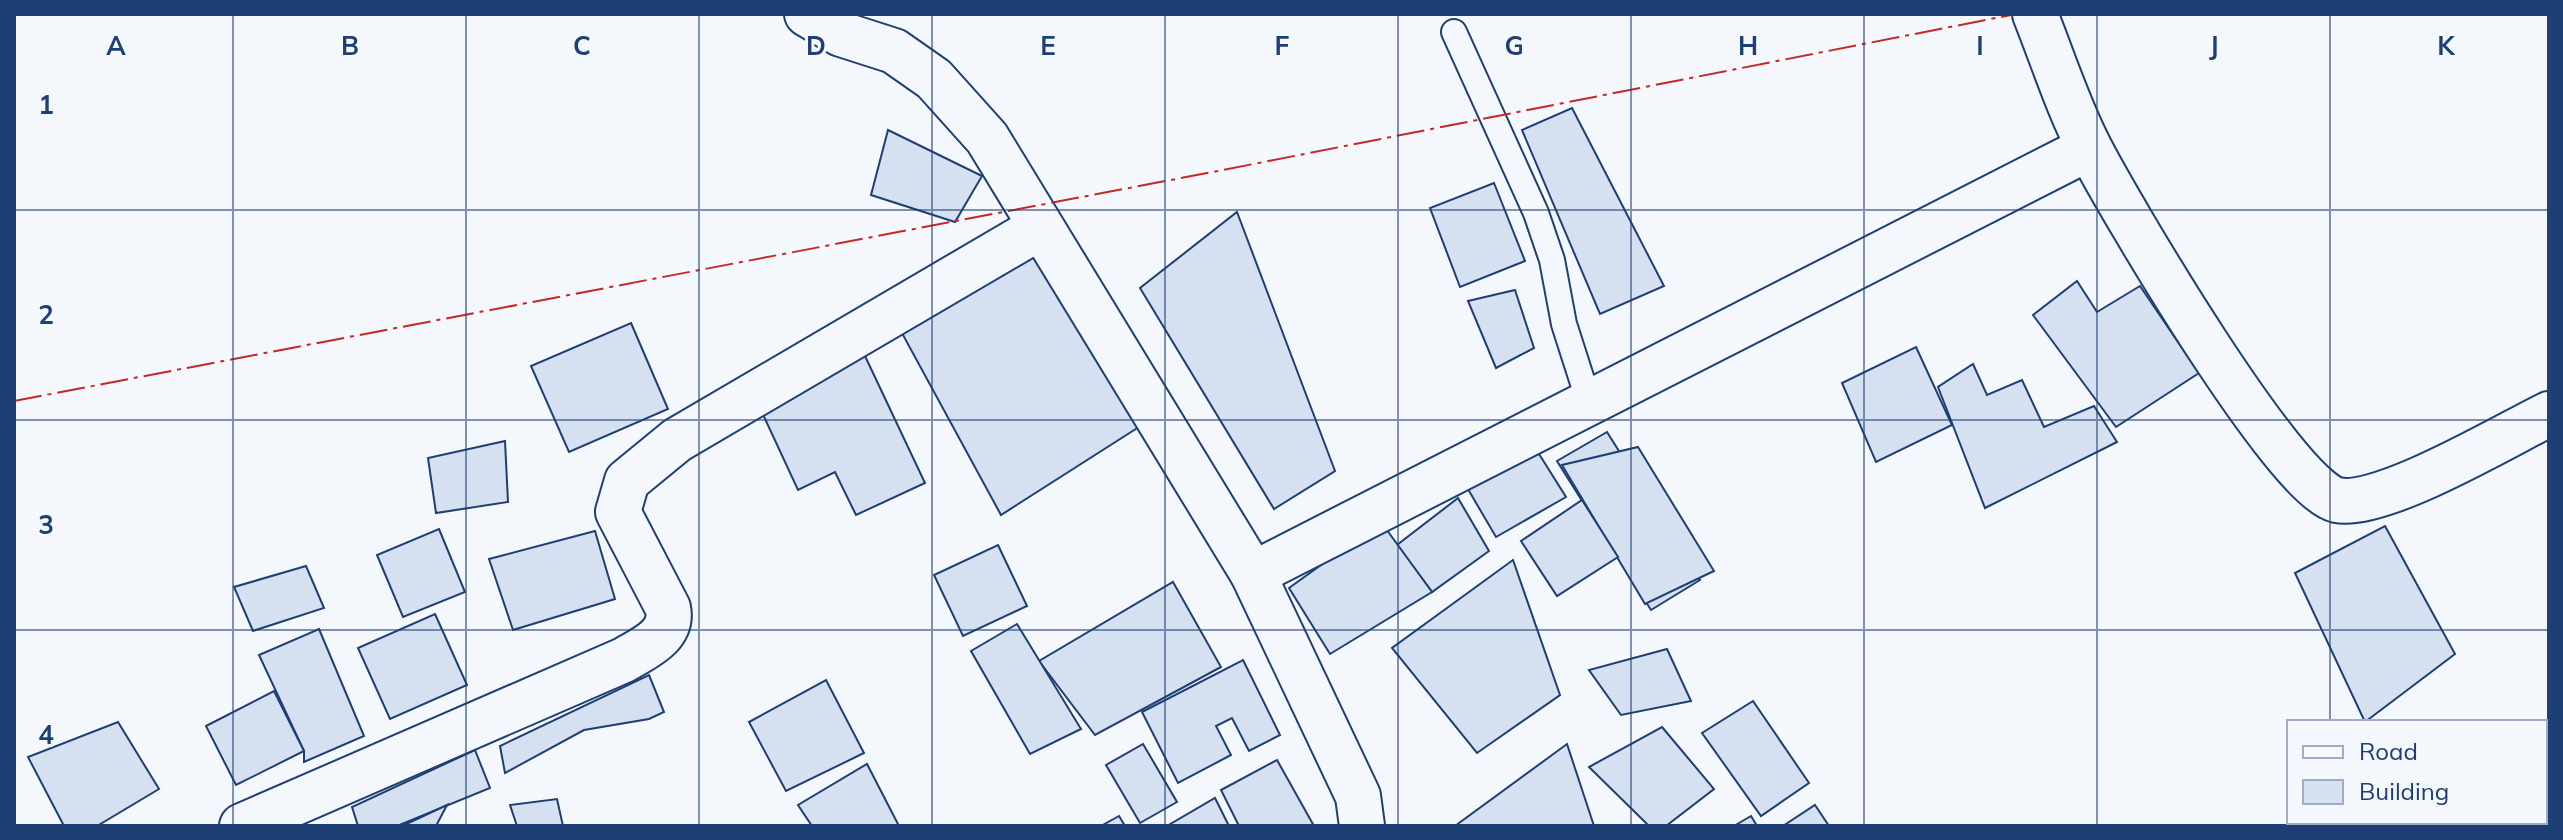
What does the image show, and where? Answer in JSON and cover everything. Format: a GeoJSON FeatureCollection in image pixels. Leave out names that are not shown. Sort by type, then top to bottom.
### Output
{"type":"FeatureCollection","features":[{"type":"Feature","properties":{"kind":"street"},"geometry":{"type":"LineString","coordinates":[[807,14],[841,34],[894,51],[934,79],[987,138],[1039,228],[1213,503],[1253,574],[1358,796],[1362,826]]}},
{"type":"Feature","properties":{"kind":"street"},"geometry":{"type":"LineString","coordinates":[[2035,14],[2089,148],[2233,388],[2311,485],[2336,500],[2365,500],[2439,470],[2549,414]]}},
{"type":"Feature","properties":{"kind":"street"},"geometry":{"type":"LineString","coordinates":[[1253,574],[2089,148]]}},
{"type":"Feature","properties":{"kind":"street"},"geometry":{"type":"LineString","coordinates":[[242,826],[624,660],[651,644],[664,633],[670,620],[618,512],[627,481],[677,440],[1039,228]]}},
{"type":"Feature","properties":{"kind":"lane"},"geometry":{"type":"LineString","coordinates":[[1454,32],[1536,213],[1552,260],[1564,324],[1589,402]]}},
{"type":"Feature","properties":{"kind":"building"},"geometry":{"type":"Polygon","coordinates":[[[1572,108],[1664,286],[1600,314],[1522,130],[1572,108]]]}},
{"type":"Feature","properties":{"kind":"building"},"geometry":{"type":"Polygon","coordinates":[[[888,130],[982,176],[955,222],[871,195],[888,130]]]}},
{"type":"Feature","properties":{"kind":"building"},"geometry":{"type":"Polygon","coordinates":[[[1494,183],[1525,261],[1460,287],[1430,208],[1494,183]]]}},
{"type":"Feature","properties":{"kind":"building"},"geometry":{"type":"Polygon","coordinates":[[[1237,212],[1335,471],[1274,509],[1140,288],[1237,212]]]}},
{"type":"Feature","properties":{"kind":"building"},"geometry":{"type":"Polygon","coordinates":[[[1028,248],[1142,425],[1001,515],[897,324],[1028,248]]]}},
{"type":"Feature","properties":{"kind":"building"},"geometry":{"type":"Polygon","coordinates":[[[2077,281],[2097,312],[2140,286],[2199,373],[2116,427],[2033,315],[2077,281]]]}},
{"type":"Feature","properties":{"kind":"building"},"geometry":{"type":"Polygon","coordinates":[[[1515,290],[1534,348],[1496,368],[1468,301],[1515,290]]]}},
{"type":"Feature","properties":{"kind":"building"},"geometry":{"type":"Polygon","coordinates":[[[631,323],[668,409],[569,452],[531,366],[631,323]]]}},
{"type":"Feature","properties":{"kind":"building"},"geometry":{"type":"Polygon","coordinates":[[[1916,347],[1952,425],[1876,462],[1842,383],[1916,347]]]}},
{"type":"Feature","properties":{"kind":"building"},"geometry":{"type":"Polygon","coordinates":[[[865,356],[925,483],[856,515],[835,472],[798,490],[759,406],[865,356]]]}},
{"type":"Feature","properties":{"kind":"building"},"geometry":{"type":"Polygon","coordinates":[[[1973,364],[1987,395],[2022,380],[2044,427],[2094,406],[2117,442],[1985,508],[1938,387],[1973,364]]]}},
{"type":"Feature","properties":{"kind":"building"},"geometry":{"type":"Polygon","coordinates":[[[1607,432],[1700,580],[1651,610],[1557,461],[1607,432]]]}},
{"type":"Feature","properties":{"kind":"building"},"geometry":{"type":"Polygon","coordinates":[[[505,441],[508,502],[436,513],[428,458],[505,441]]]}},
{"type":"Feature","properties":{"kind":"building"},"geometry":{"type":"Polygon","coordinates":[[[1534,446],[1566,497],[1496,537],[1465,484],[1534,446]]]}},
{"type":"Feature","properties":{"kind":"building"},"geometry":{"type":"Polygon","coordinates":[[[1638,447],[1714,571],[1645,604],[1562,465],[1638,447]]]}},
{"type":"Feature","properties":{"kind":"building"},"geometry":{"type":"Polygon","coordinates":[[[1458,498],[1489,551],[1432,592],[1397,545],[1458,498]]]}},
{"type":"Feature","properties":{"kind":"building"},"geometry":{"type":"Polygon","coordinates":[[[1582,500],[1618,557],[1557,596],[1521,541],[1582,500]]]}},
{"type":"Feature","properties":{"kind":"building"},"geometry":{"type":"Polygon","coordinates":[[[1381,522],[1432,592],[1330,654],[1289,588],[1381,522]]]}},
{"type":"Feature","properties":{"kind":"building"},"geometry":{"type":"Polygon","coordinates":[[[2385,526],[2455,654],[2364,720],[2295,573],[2385,526]]]}},
{"type":"Feature","properties":{"kind":"building"},"geometry":{"type":"Polygon","coordinates":[[[439,529],[465,592],[403,617],[377,555],[439,529]]]}},
{"type":"Feature","properties":{"kind":"building"},"geometry":{"type":"Polygon","coordinates":[[[595,531],[615,599],[513,630],[489,559],[595,531]]]}},
{"type":"Feature","properties":{"kind":"building"},"geometry":{"type":"Polygon","coordinates":[[[998,545],[1027,606],[963,636],[934,575],[998,545]]]}},
{"type":"Feature","properties":{"kind":"building"},"geometry":{"type":"Polygon","coordinates":[[[1513,560],[1560,695],[1477,753],[1392,648],[1513,560]]]}},
{"type":"Feature","properties":{"kind":"building"},"geometry":{"type":"Polygon","coordinates":[[[306,566],[324,608],[253,631],[234,587],[306,566]]]}},
{"type":"Feature","properties":{"kind":"building"},"geometry":{"type":"Polygon","coordinates":[[[1173,582],[1221,667],[1095,735],[1039,661],[1173,582]]]}},
{"type":"Feature","properties":{"kind":"building"},"geometry":{"type":"Polygon","coordinates":[[[435,614],[467,685],[390,719],[358,648],[435,614]]]}},
{"type":"Feature","properties":{"kind":"building"},"geometry":{"type":"Polygon","coordinates":[[[1017,624],[1081,729],[1030,754],[971,651],[1017,624]]]}},
{"type":"Feature","properties":{"kind":"building"},"geometry":{"type":"Polygon","coordinates":[[[319,629],[364,736],[304,762],[304,751],[259,655],[319,629]]]}},
{"type":"Feature","properties":{"kind":"building"},"geometry":{"type":"Polygon","coordinates":[[[1667,649],[1691,701],[1621,715],[1589,670],[1667,649]]]}},
{"type":"Feature","properties":{"kind":"building"},"geometry":{"type":"Polygon","coordinates":[[[1243,660],[1280,735],[1249,751],[1232,718],[1216,726],[1231,755],[1178,783],[1142,712],[1243,660]]]}},
{"type":"Feature","properties":{"kind":"building"},"geometry":{"type":"Polygon","coordinates":[[[649,675],[664,712],[649,719],[584,730],[505,773],[500,746],[649,675]]]}},
{"type":"Feature","properties":{"kind":"building"},"geometry":{"type":"Polygon","coordinates":[[[826,680],[864,753],[786,791],[749,722],[826,680]]]}},
{"type":"Feature","properties":{"kind":"building"},"geometry":{"type":"Polygon","coordinates":[[[274,691],[304,751],[236,785],[206,726],[274,691]]]}},
{"type":"Feature","properties":{"kind":"building"},"geometry":{"type":"Polygon","coordinates":[[[1753,701],[1809,783],[1761,816],[1702,733],[1753,701]]]}},
{"type":"Feature","properties":{"kind":"building"},"geometry":{"type":"Polygon","coordinates":[[[118,722],[159,789],[97,826],[64,826],[28,757],[118,722]]]}},
{"type":"Feature","properties":{"kind":"building"},"geometry":{"type":"Polygon","coordinates":[[[1662,727],[1714,789],[1666,826],[1649,826],[1589,767],[1662,727]]]}},
{"type":"Feature","properties":{"kind":"building"},"geometry":{"type":"Polygon","coordinates":[[[1143,744],[1177,802],[1140,823],[1106,765],[1143,744]]]}},
{"type":"Feature","properties":{"kind":"building"},"geometry":{"type":"Polygon","coordinates":[[[1567,744],[1594,826],[1455,826],[1567,744]]]}},
{"type":"Feature","properties":{"kind":"building"},"geometry":{"type":"Polygon","coordinates":[[[475,750],[490,788],[397,826],[358,826],[352,807],[475,750]]]}},
{"type":"Feature","properties":{"kind":"building"},"geometry":{"type":"Polygon","coordinates":[[[1277,760],[1314,826],[1239,826],[1221,790],[1277,760]]]}},
{"type":"Feature","properties":{"kind":"building"},"geometry":{"type":"Polygon","coordinates":[[[867,764],[899,826],[812,826],[798,805],[867,764]]]}},
{"type":"Feature","properties":{"kind":"building"},"geometry":{"type":"Polygon","coordinates":[[[1215,798],[1229,826],[1167,826],[1215,798]]]}},
{"type":"Feature","properties":{"kind":"building"},"geometry":{"type":"Polygon","coordinates":[[[557,799],[563,826],[517,826],[510,805],[557,799]]]}},
{"type":"Feature","properties":{"kind":"building"},"geometry":{"type":"Polygon","coordinates":[[[447,805],[436,826],[402,826],[447,805]]]}},
{"type":"Feature","properties":{"kind":"building"},"geometry":{"type":"Polygon","coordinates":[[[1815,805],[1829,826],[1783,826],[1815,805]]]}},
{"type":"Feature","properties":{"kind":"building"},"geometry":{"type":"Polygon","coordinates":[[[1119,816],[1125,826],[1101,826],[1119,816]]]}},
{"type":"Feature","properties":{"kind":"building"},"geometry":{"type":"Polygon","coordinates":[[[1751,816],[1757,826],[1734,826],[1751,816]]]}},
{"type":"Feature","properties":{"kind":"power"},"geometry":{"type":"LineString","coordinates":[[14,401],[1223,170],[2016,14]]}}]}
